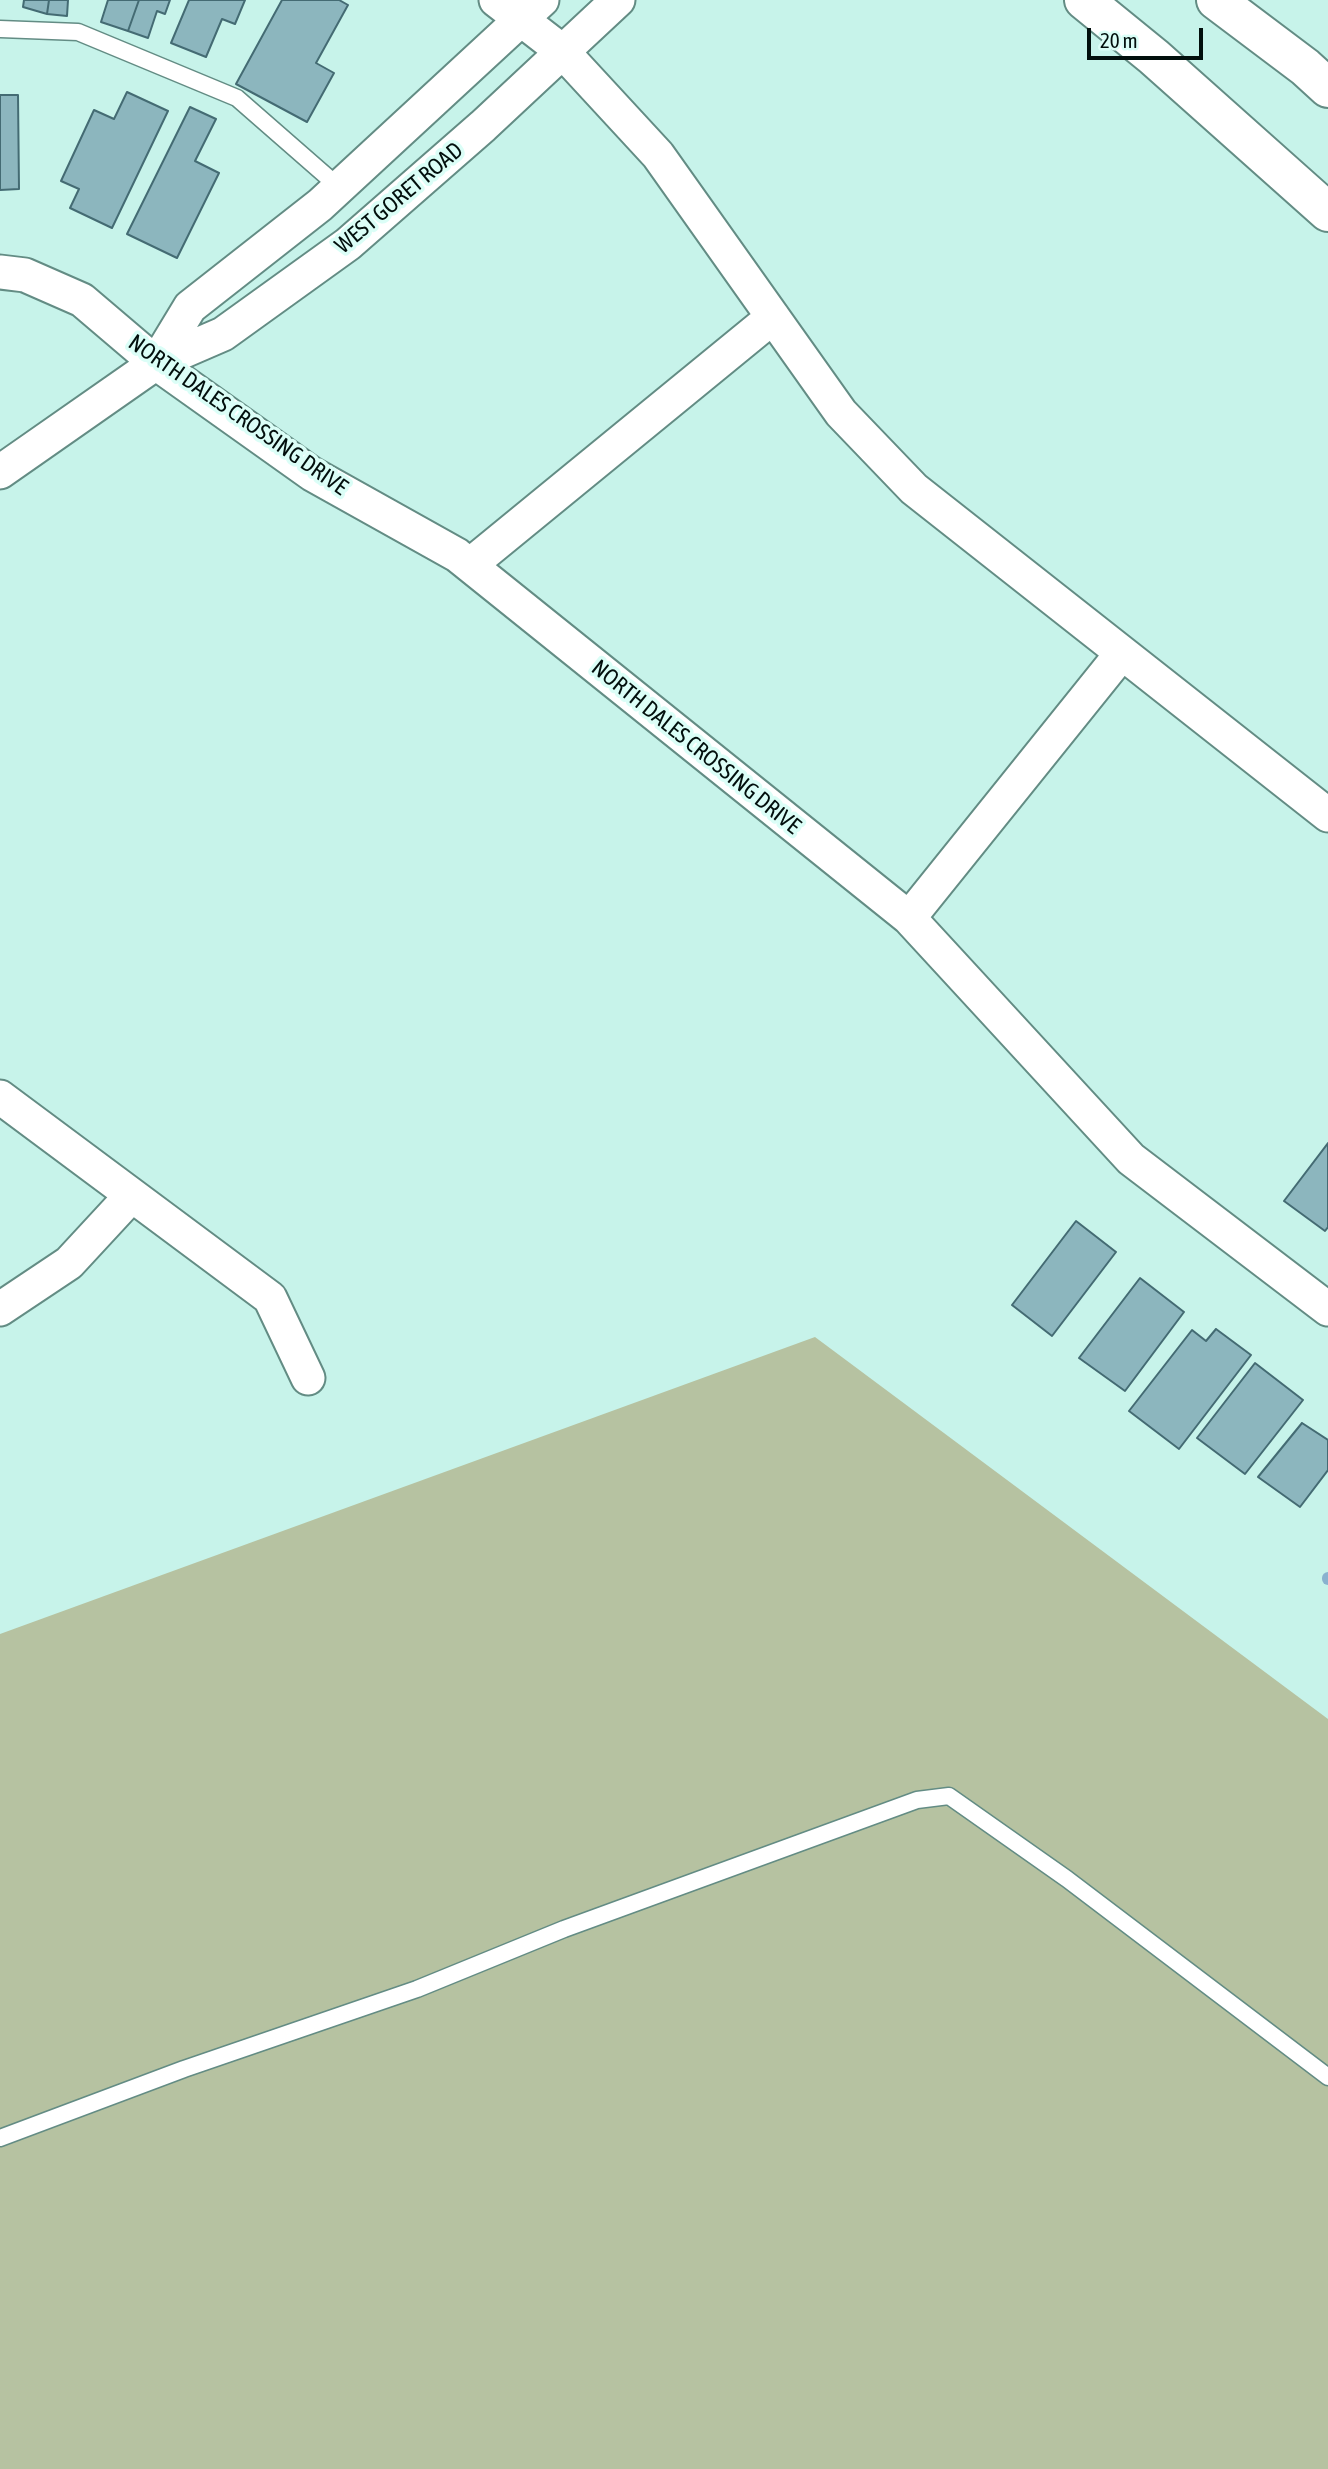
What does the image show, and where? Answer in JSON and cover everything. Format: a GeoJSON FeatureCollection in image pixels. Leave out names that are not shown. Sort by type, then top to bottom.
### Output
{"type":"FeatureCollection","features":[{"type":"Feature","properties":{"kind":"main road"},"geometry":{"type":"LineString","coordinates":[[1084,0],[1154,57],[1328,212]]}},
{"type":"Feature","properties":{"kind":"main road"},"geometry":{"type":"LineString","coordinates":[[1216,0],[1305,67],[1328,88]]}},
{"type":"Feature","properties":{"kind":"street"},"geometry":{"type":"LineString","coordinates":[[496,0],[532,10],[562,51],[658,155],[841,413],[914,489],[1328,815]]}},
{"type":"Feature","properties":{"kind":"street","name":"WEST GORET ROAD"},"geometry":{"type":"LineString","coordinates":[[0,472],[156,363],[223,334],[348,244],[483,126],[618,0]]}},
{"type":"Feature","properties":{"kind":"street","name":"WEST GORET ROAD"},"geometry":{"type":"LineString","coordinates":[[156,363],[190,306],[340,188],[532,10]]}},
{"type":"Feature","properties":{"kind":"street","name":"NORTH DALES CROSSING DRIVE"},"geometry":{"type":"LineString","coordinates":[[0,272],[25,275],[82,300],[156,363],[312,474],[457,555],[470,565],[909,918],[1131,1159],[1328,1309]]}},
{"type":"Feature","properties":{"kind":"street"},"geometry":{"type":"LineString","coordinates":[[470,565],[773,317]]}},
{"type":"Feature","properties":{"kind":"street"},"geometry":{"type":"LineString","coordinates":[[909,918],[1122,653]]}},
{"type":"Feature","properties":{"kind":"street"},"geometry":{"type":"LineString","coordinates":[[0,1097],[270,1298],[308,1378]]}},
{"type":"Feature","properties":{"kind":"street"},"geometry":{"type":"LineString","coordinates":[[0,1309],[69,1263],[131,1196]]}},
{"type":"Feature","properties":{"kind":"lane"},"geometry":{"type":"LineString","coordinates":[[0,29],[78,32],[237,98],[340,188]]}},
{"type":"Feature","properties":{"kind":"lane"},"geometry":{"type":"LineString","coordinates":[[0,2138],[184,2069],[417,1989],[564,1929],[917,1800],[949,1796],[1067,1879],[1328,2077]]}},
{"type":"Feature","properties":{"kind":"green space"},"geometry":{"type":"Polygon","coordinates":[[[815,1337],[1328,1719],[1328,2469],[0,2469],[0,1634],[815,1337]]]}},
{"type":"Feature","properties":{"kind":"building"},"geometry":{"type":"Polygon","coordinates":[[[24,0],[49,0],[47,14],[23,7],[24,0]]]}},
{"type":"Feature","properties":{"kind":"building"},"geometry":{"type":"Polygon","coordinates":[[[49,0],[68,0],[67,16],[47,14],[49,0]]]}},
{"type":"Feature","properties":{"kind":"building"},"geometry":{"type":"Polygon","coordinates":[[[108,0],[139,0],[128,31],[101,22],[108,0]]]}},
{"type":"Feature","properties":{"kind":"building"},"geometry":{"type":"Polygon","coordinates":[[[139,0],[170,0],[165,14],[157,11],[148,38],[128,31],[139,0]]]}},
{"type":"Feature","properties":{"kind":"building"},"geometry":{"type":"Polygon","coordinates":[[[189,0],[245,0],[235,24],[222,19],[206,57],[171,43],[189,0]]]}},
{"type":"Feature","properties":{"kind":"building"},"geometry":{"type":"Polygon","coordinates":[[[282,0],[339,0],[348,5],[316,63],[334,73],[307,122],[236,84],[282,0]]]}},
{"type":"Feature","properties":{"kind":"building"},"geometry":{"type":"Polygon","coordinates":[[[127,92],[168,111],[112,228],[70,208],[79,189],[61,181],[94,110],[114,119],[127,92]]]}},
{"type":"Feature","properties":{"kind":"building"},"geometry":{"type":"Polygon","coordinates":[[[0,95],[18,95],[19,189],[0,190],[0,95]]]}},
{"type":"Feature","properties":{"kind":"building"},"geometry":{"type":"Polygon","coordinates":[[[190,107],[216,119],[195,161],[219,173],[177,258],[127,234],[190,107]]]}},
{"type":"Feature","properties":{"kind":"building"},"geometry":{"type":"Polygon","coordinates":[[[1328,1143],[1328,1227],[1325,1231],[1284,1201],[1328,1143]]]}},
{"type":"Feature","properties":{"kind":"building"},"geometry":{"type":"Polygon","coordinates":[[[1076,1221],[1116,1252],[1052,1336],[1012,1305],[1076,1221]]]}},
{"type":"Feature","properties":{"kind":"building"},"geometry":{"type":"Polygon","coordinates":[[[1140,1278],[1184,1312],[1125,1391],[1079,1358],[1140,1278]]]}},
{"type":"Feature","properties":{"kind":"building"},"geometry":{"type":"Polygon","coordinates":[[[1216,1329],[1251,1355],[1179,1449],[1129,1411],[1192,1330],[1206,1341],[1216,1329]]]}},
{"type":"Feature","properties":{"kind":"building"},"geometry":{"type":"Polygon","coordinates":[[[1255,1363],[1303,1400],[1245,1474],[1197,1438],[1255,1363]]]}},
{"type":"Feature","properties":{"kind":"building"},"geometry":{"type":"Polygon","coordinates":[[[1302,1423],[1328,1440],[1328,1470],[1300,1507],[1258,1477],[1302,1423]]]}}]}
